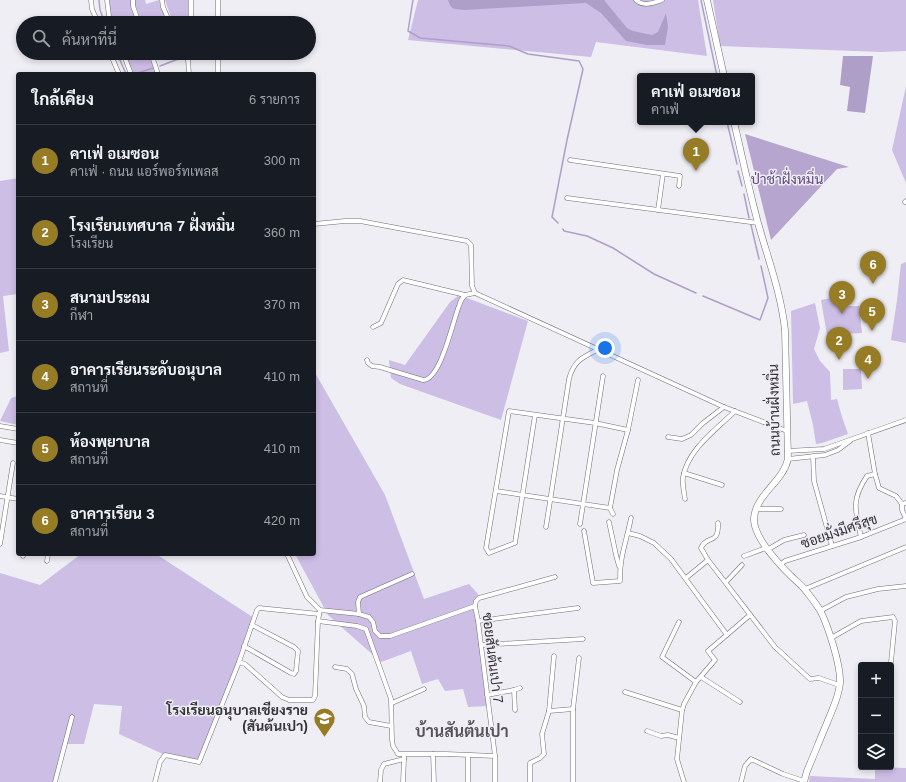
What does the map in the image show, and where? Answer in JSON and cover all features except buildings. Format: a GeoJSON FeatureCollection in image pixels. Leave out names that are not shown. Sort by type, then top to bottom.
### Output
{"type":"FeatureCollection","features":[{"type":"Feature","properties":{"kind":"street"},"geometry":{"type":"LineString","coordinates":[[91,0],[92,9],[95,16]]}},
{"type":"Feature","properties":{"kind":"street"},"geometry":{"type":"LineString","coordinates":[[107,0],[109,16]]}},
{"type":"Feature","properties":{"kind":"street"},"geometry":{"type":"LineString","coordinates":[[133,0],[133,6],[137,16]]}},
{"type":"Feature","properties":{"kind":"street"},"geometry":{"type":"LineString","coordinates":[[162,0],[167,16]]}},
{"type":"Feature","properties":{"kind":"street"},"geometry":{"type":"LineString","coordinates":[[191,0],[191,16]]}},
{"type":"Feature","properties":{"kind":"street"},"geometry":{"type":"LineString","coordinates":[[218,0],[218,16]]}},
{"type":"Feature","properties":{"kind":"street"},"geometry":{"type":"LineString","coordinates":[[636,0],[640,4],[650,4],[662,0]]}},
{"type":"Feature","properties":{"kind":"street"},"geometry":{"type":"LineString","coordinates":[[707,0],[723,73]]}},
{"type":"Feature","properties":{"kind":"street"},"geometry":{"type":"LineString","coordinates":[[113,60],[118,72]]}},
{"type":"Feature","properties":{"kind":"street"},"geometry":{"type":"LineString","coordinates":[[126,60],[130,72]]}},
{"type":"Feature","properties":{"kind":"street"},"geometry":{"type":"LineString","coordinates":[[153,60],[157,72]]}},
{"type":"Feature","properties":{"kind":"street"},"geometry":{"type":"LineString","coordinates":[[188,60],[189,72]]}},
{"type":"Feature","properties":{"kind":"street"},"geometry":{"type":"LineString","coordinates":[[218,60],[218,72]]}},
{"type":"Feature","properties":{"kind":"street","name":"ถนนบ้านฝั่งหมิ่น"},"geometry":{"type":"LineString","coordinates":[[735,125],[758,223],[775,280],[783,313],[785,330],[788,459],[782,474],[756,509]]}},
{"type":"Feature","properties":{"kind":"street"},"geometry":{"type":"LineString","coordinates":[[570,160],[680,176],[679,186]]}},
{"type":"Feature","properties":{"kind":"street"},"geometry":{"type":"LineString","coordinates":[[658,210],[663,174]]}},
{"type":"Feature","properties":{"kind":"street"},"geometry":{"type":"LineString","coordinates":[[567,198],[758,223]]}},
{"type":"Feature","properties":{"kind":"street"},"geometry":{"type":"LineString","coordinates":[[316,224],[360,221],[467,241],[471,245],[472,286],[475,293]]}},
{"type":"Feature","properties":{"kind":"street"},"geometry":{"type":"LineString","coordinates":[[373,327],[381,323],[398,284],[403,280],[465,295],[475,293],[724,407],[787,431]]}},
{"type":"Feature","properties":{"kind":"street"},"geometry":{"type":"LineString","coordinates":[[367,360],[368,364],[372,366],[423,380],[430,378],[443,355],[459,306],[465,295]]}},
{"type":"Feature","properties":{"kind":"street"},"geometry":{"type":"LineString","coordinates":[[546,527],[572,368],[579,360],[599,349]]}},
{"type":"Feature","properties":{"kind":"street"},"geometry":{"type":"LineString","coordinates":[[580,524],[603,376]]}},
{"type":"Feature","properties":{"kind":"street"},"geometry":{"type":"LineString","coordinates":[[613,514],[610,508],[617,470],[628,430],[638,380]]}},
{"type":"Feature","properties":{"kind":"street"},"geometry":{"type":"LineString","coordinates":[[668,437],[682,439],[691,435],[703,423],[724,407]]}},
{"type":"Feature","properties":{"kind":"street"},"geometry":{"type":"LineString","coordinates":[[685,499],[683,481],[684,473],[696,449],[735,411]]}},
{"type":"Feature","properties":{"kind":"street"},"geometry":{"type":"LineString","coordinates":[[535,415],[515,543],[489,553],[486,548],[509,412],[535,415],[595,423],[628,430]]}},
{"type":"Feature","properties":{"kind":"street"},"geometry":{"type":"LineString","coordinates":[[788,451],[824,449],[906,420]]}},
{"type":"Feature","properties":{"kind":"street"},"geometry":{"type":"LineString","coordinates":[[0,426],[16,429]]}},
{"type":"Feature","properties":{"kind":"street"},"geometry":{"type":"LineString","coordinates":[[868,433],[879,488],[896,496],[904,503],[902,510],[906,519]]}},
{"type":"Feature","properties":{"kind":"street"},"geometry":{"type":"LineString","coordinates":[[0,440],[16,443]]}},
{"type":"Feature","properties":{"kind":"street"},"geometry":{"type":"LineString","coordinates":[[788,459],[825,455],[838,450],[852,440]]}},
{"type":"Feature","properties":{"kind":"street"},"geometry":{"type":"LineString","coordinates":[[813,456],[814,481],[832,546]]}},
{"type":"Feature","properties":{"kind":"street"},"geometry":{"type":"LineString","coordinates":[[0,544],[13,463]]}},
{"type":"Feature","properties":{"kind":"street"},"geometry":{"type":"LineString","coordinates":[[684,473],[722,485]]}},
{"type":"Feature","properties":{"kind":"street"},"geometry":{"type":"LineString","coordinates":[[861,537],[856,516],[855,499],[859,487],[867,476],[875,474]]}},
{"type":"Feature","properties":{"kind":"street"},"geometry":{"type":"LineString","coordinates":[[496,491],[610,508]]}},
{"type":"Feature","properties":{"kind":"street"},"geometry":{"type":"LineString","coordinates":[[0,496],[16,499]]}},
{"type":"Feature","properties":{"kind":"street"},"geometry":{"type":"LineString","coordinates":[[742,782],[746,766],[751,759],[804,782],[837,699],[840,685],[831,638],[820,611],[805,589],[780,565],[767,549],[755,527],[754,518],[756,509],[781,509]]}},
{"type":"Feature","properties":{"kind":"street"},"geometry":{"type":"LineString","coordinates":[[619,566],[631,518]]}},
{"type":"Feature","properties":{"kind":"street","name":"ซอยมั่งมีศรีสุข"},"geometry":{"type":"LineString","coordinates":[[780,565],[785,561],[861,537],[906,519]]}},
{"type":"Feature","properties":{"kind":"street"},"geometry":{"type":"LineString","coordinates":[[584,531],[592,583],[620,581],[619,566],[609,522]]}},
{"type":"Feature","properties":{"kind":"street"},"geometry":{"type":"LineString","coordinates":[[718,523],[718,532],[716,537],[702,546],[702,550],[708,560],[775,647],[810,679],[819,678],[840,685]]}},
{"type":"Feature","properties":{"kind":"street"},"geometry":{"type":"LineString","coordinates":[[628,533],[640,536],[654,543],[671,559],[727,635]]}},
{"type":"Feature","properties":{"kind":"street"},"geometry":{"type":"LineString","coordinates":[[744,556],[767,549],[784,540],[804,535]]}},
{"type":"Feature","properties":{"kind":"street"},"geometry":{"type":"LineString","coordinates":[[805,589],[906,547]]}},
{"type":"Feature","properties":{"kind":"street"},"geometry":{"type":"LineString","coordinates":[[47,560],[48,556]]}},
{"type":"Feature","properties":{"kind":"street"},"geometry":{"type":"LineString","coordinates":[[239,662],[245,664],[282,697],[289,700],[313,700],[315,696],[319,612],[308,597],[288,556]]}},
{"type":"Feature","properties":{"kind":"street"},"geometry":{"type":"LineString","coordinates":[[686,578],[708,560]]}},
{"type":"Feature","properties":{"kind":"street"},"geometry":{"type":"LineString","coordinates":[[726,582],[742,565]]}},
{"type":"Feature","properties":{"kind":"street"},"geometry":{"type":"LineString","coordinates":[[156,782],[160,762],[165,755],[198,762],[239,662],[257,610],[261,608],[359,614],[358,602],[360,598],[412,574]]}},
{"type":"Feature","properties":{"kind":"street"},"geometry":{"type":"LineString","coordinates":[[475,606],[476,601],[479,598],[555,577]]}},
{"type":"Feature","properties":{"kind":"street"},"geometry":{"type":"LineString","coordinates":[[820,611],[846,597],[878,589],[906,586]]}},
{"type":"Feature","properties":{"kind":"street","name":"ซอยสันต้นเปา 7"},"geometry":{"type":"LineString","coordinates":[[359,614],[369,617],[373,622],[375,631],[380,636],[390,636],[475,606],[495,756],[495,782]]}},
{"type":"Feature","properties":{"kind":"street"},"geometry":{"type":"LineString","coordinates":[[478,621],[578,608]]}},
{"type":"Feature","properties":{"kind":"street"},"geometry":{"type":"LineString","coordinates":[[684,782],[677,758],[682,710],[696,682],[715,660],[708,652],[750,615]]}},
{"type":"Feature","properties":{"kind":"street"},"geometry":{"type":"LineString","coordinates":[[831,638],[861,621],[893,617],[895,621],[891,662]]}},
{"type":"Feature","properties":{"kind":"street"},"geometry":{"type":"LineString","coordinates":[[318,621],[357,626],[366,630],[390,694],[392,703],[391,726],[393,746],[398,754],[404,757]]}},
{"type":"Feature","properties":{"kind":"street"},"geometry":{"type":"LineString","coordinates":[[679,622],[662,657],[696,682]]}},
{"type":"Feature","properties":{"kind":"street"},"geometry":{"type":"LineString","coordinates":[[244,646],[291,673],[294,674],[296,671],[297,649],[252,625]]}},
{"type":"Feature","properties":{"kind":"street"},"geometry":{"type":"LineString","coordinates":[[481,646],[583,639]]}},
{"type":"Feature","properties":{"kind":"street"},"geometry":{"type":"LineString","coordinates":[[530,782],[530,763],[540,758],[544,754],[542,734],[549,711],[554,656]]}},
{"type":"Feature","properties":{"kind":"street"},"geometry":{"type":"LineString","coordinates":[[572,782],[573,709],[579,658]]}},
{"type":"Feature","properties":{"kind":"street"},"geometry":{"type":"LineString","coordinates":[[335,667],[347,670],[352,674],[356,689],[364,706],[366,720],[369,722],[391,726]]}},
{"type":"Feature","properties":{"kind":"street"},"geometry":{"type":"LineString","coordinates":[[701,677],[740,702]]}},
{"type":"Feature","properties":{"kind":"street"},"geometry":{"type":"LineString","coordinates":[[487,695],[520,688]]}},
{"type":"Feature","properties":{"kind":"street"},"geometry":{"type":"LineString","coordinates":[[392,703],[424,689]]}},
{"type":"Feature","properties":{"kind":"street"},"geometry":{"type":"LineString","coordinates":[[514,690],[515,710]]}},
{"type":"Feature","properties":{"kind":"street"},"geometry":{"type":"LineString","coordinates":[[625,692],[682,710]]}},
{"type":"Feature","properties":{"kind":"street"},"geometry":{"type":"LineString","coordinates":[[549,711],[573,709]]}},
{"type":"Feature","properties":{"kind":"street"},"geometry":{"type":"LineString","coordinates":[[55,782],[72,717]]}},
{"type":"Feature","properties":{"kind":"street"},"geometry":{"type":"LineString","coordinates":[[647,731],[660,736],[668,735],[679,738]]}},
{"type":"Feature","properties":{"kind":"street"},"geometry":{"type":"LineString","coordinates":[[380,782],[381,770],[384,764],[404,757],[433,754],[495,756]]}},
{"type":"Feature","properties":{"kind":"street"},"geometry":{"type":"LineString","coordinates":[[433,754],[434,782]]}},
{"type":"Feature","properties":{"kind":"street"},"geometry":{"type":"LineString","coordinates":[[468,756],[468,782]]}},
{"type":"Feature","properties":{"kind":"street"},"geometry":{"type":"LineString","coordinates":[[403,782],[404,757]]}},
{"type":"Feature","properties":{"kind":"shaded area"},"geometry":{"type":"Polygon","coordinates":[[[108,0],[131,0],[136,16],[111,15],[108,0]]]}},
{"type":"Feature","properties":{"kind":"shaded area"},"geometry":{"type":"Polygon","coordinates":[[[135,0],[145,0],[146,4],[159,0],[165,16],[139,16],[135,5],[135,0]]]}},
{"type":"Feature","properties":{"kind":"shaded area"},"geometry":{"type":"Polygon","coordinates":[[[165,0],[188,0],[188,16],[171,16],[165,0]]]}},
{"type":"Feature","properties":{"kind":"shaded area"},"geometry":{"type":"Polygon","coordinates":[[[418,0],[698,0],[707,56],[596,42],[591,57],[408,40],[418,0]]]}},
{"type":"Feature","properties":{"kind":"shaded area"},"geometry":{"type":"Polygon","coordinates":[[[448,0],[604,0],[627,28],[633,31],[652,35],[658,32],[666,13],[668,27],[665,45],[647,45],[626,41],[601,13],[586,3],[464,10],[453,8],[450,6],[448,0]]]}},
{"type":"Feature","properties":{"kind":"shaded area"},"geometry":{"type":"Polygon","coordinates":[[[713,0],[906,0],[906,51],[881,52],[720,46],[713,0]]]}},
{"type":"Feature","properties":{"kind":"shaded area"},"geometry":{"type":"Polygon","coordinates":[[[843,56],[873,56],[865,113],[847,111],[850,87],[840,85],[843,56]]]}},
{"type":"Feature","properties":{"kind":"shaded area"},"geometry":{"type":"Polygon","coordinates":[[[128,60],[151,60],[155,72],[133,72],[128,60]]]}},
{"type":"Feature","properties":{"kind":"shaded area"},"geometry":{"type":"Polygon","coordinates":[[[906,86],[906,183],[892,150],[906,86]]]}},
{"type":"Feature","properties":{"kind":"shaded area"},"geometry":{"type":"Polygon","coordinates":[[[16,178],[16,294],[3,296],[9,351],[0,353],[0,181],[16,178]]]}},
{"type":"Feature","properties":{"kind":"shaded area"},"geometry":{"type":"Polygon","coordinates":[[[906,262],[906,343],[891,340],[901,264],[906,262]]]}},
{"type":"Feature","properties":{"kind":"shaded area"},"geometry":{"type":"Polygon","coordinates":[[[459,295],[528,321],[501,420],[400,384],[391,378],[389,360],[405,365],[450,302],[459,295]]]}},
{"type":"Feature","properties":{"kind":"shaded area"},"geometry":{"type":"Polygon","coordinates":[[[837,297],[838,306],[859,306],[862,333],[827,335],[821,300],[837,297]]]}},
{"type":"Feature","properties":{"kind":"shaded area"},"geometry":{"type":"Polygon","coordinates":[[[815,303],[820,328],[814,349],[820,361],[830,372],[831,400],[837,399],[848,434],[816,444],[807,401],[793,404],[791,311],[815,303]]]}},
{"type":"Feature","properties":{"kind":"shaded area"},"geometry":{"type":"Polygon","coordinates":[[[843,369],[861,369],[862,389],[843,390],[843,369]]]}},
{"type":"Feature","properties":{"kind":"shaded area"},"geometry":{"type":"Polygon","coordinates":[[[316,374],[385,495],[424,599],[469,584],[478,594],[475,606],[488,706],[468,707],[463,689],[445,691],[438,679],[422,684],[411,651],[381,662],[328,615],[296,556],[316,556],[316,374]]]}},
{"type":"Feature","properties":{"kind":"shaded area"},"geometry":{"type":"Polygon","coordinates":[[[16,397],[16,425],[0,421],[11,398],[16,397]]]}},
{"type":"Feature","properties":{"kind":"shaded area"},"geometry":{"type":"Polygon","coordinates":[[[78,556],[159,556],[254,618],[199,762],[165,755],[119,734],[122,706],[94,704],[84,744],[65,744],[55,782],[0,782],[0,573],[40,585],[78,556]]]}},
{"type":"Feature","properties":{"kind":"shaded area"},"geometry":{"type":"Polygon","coordinates":[[[894,768],[906,768],[906,782],[809,782],[810,776],[875,779],[875,770],[894,770],[894,768]]]}},
{"type":"Feature","properties":{"kind":"green space","name":"ป่าช้าฝั่งหมิ่น"},"geometry":{"type":"Polygon","coordinates":[[[745,134],[849,167],[837,169],[771,240],[745,134]]]}},
{"type":"Feature","properties":{"kind":"waterway"},"geometry":{"type":"LineString","coordinates":[[99,0],[102,16]]}},
{"type":"Feature","properties":{"kind":"waterway"},"geometry":{"type":"LineString","coordinates":[[413,0],[408,31],[420,38],[509,46],[528,54],[579,61],[583,69],[552,217],[558,223]]}},
{"type":"Feature","properties":{"kind":"waterway"},"geometry":{"type":"LineString","coordinates":[[701,0],[716,73]]}},
{"type":"Feature","properties":{"kind":"waterway"},"geometry":{"type":"LineString","coordinates":[[120,60],[125,72]]}},
{"type":"Feature","properties":{"kind":"waterway"},"geometry":{"type":"LineString","coordinates":[[160,66],[176,60]]}},
{"type":"Feature","properties":{"kind":"waterway"},"geometry":{"type":"LineString","coordinates":[[141,72],[153,68]]}},
{"type":"Feature","properties":{"kind":"waterway"},"geometry":{"type":"LineString","coordinates":[[728,125],[737,164]]}},
{"type":"Feature","properties":{"kind":"waterway"},"geometry":{"type":"LineString","coordinates":[[738,171],[742,186]]}},
{"type":"Feature","properties":{"kind":"waterway"},"geometry":{"type":"LineString","coordinates":[[744,194],[749,218]]}},
{"type":"Feature","properties":{"kind":"waterway"},"geometry":{"type":"LineString","coordinates":[[751,225],[759,259]]}},
{"type":"Feature","properties":{"kind":"waterway"},"geometry":{"type":"LineString","coordinates":[[563,229],[564,231],[587,236],[613,248],[654,274],[696,293]]}},
{"type":"Feature","properties":{"kind":"waterway"},"geometry":{"type":"LineString","coordinates":[[703,296],[760,320],[768,298],[761,266]]}},
{"type":"Feature","properties":{"kind":"place","name":"คาเฟ่ อเมซอน"},"geometry":{"type":"Point","coordinates":[696,171]}},
{"type":"Feature","properties":{"kind":"place","name":"อาคารเรียน 3"},"geometry":{"type":"Point","coordinates":[873,284]}},
{"type":"Feature","properties":{"kind":"place","name":"สนามประถม"},"geometry":{"type":"Point","coordinates":[842,314]}},
{"type":"Feature","properties":{"kind":"place","name":"ห้องพยาบาล"},"geometry":{"type":"Point","coordinates":[872,331]}},
{"type":"Feature","properties":{"kind":"place","name":"โรงเรียนเทศบาล 7 ฝั่งหมิ่น"},"geometry":{"type":"Point","coordinates":[839,360]}},
{"type":"Feature","properties":{"kind":"place","name":"อาคารเรียนระดับอนุบาล"},"geometry":{"type":"Point","coordinates":[868,379]}},
{"type":"Feature","properties":{"kind":"place","name":"โรงเรียนอนุบาลเชียงราย (สันต้นเปา)"},"geometry":{"type":"Point","coordinates":[324,738]}},
{"type":"Feature","properties":{"kind":"district","name":"บ้านสันต้นเปา"},"geometry":{"type":"Point","coordinates":[462,731]}}]}
